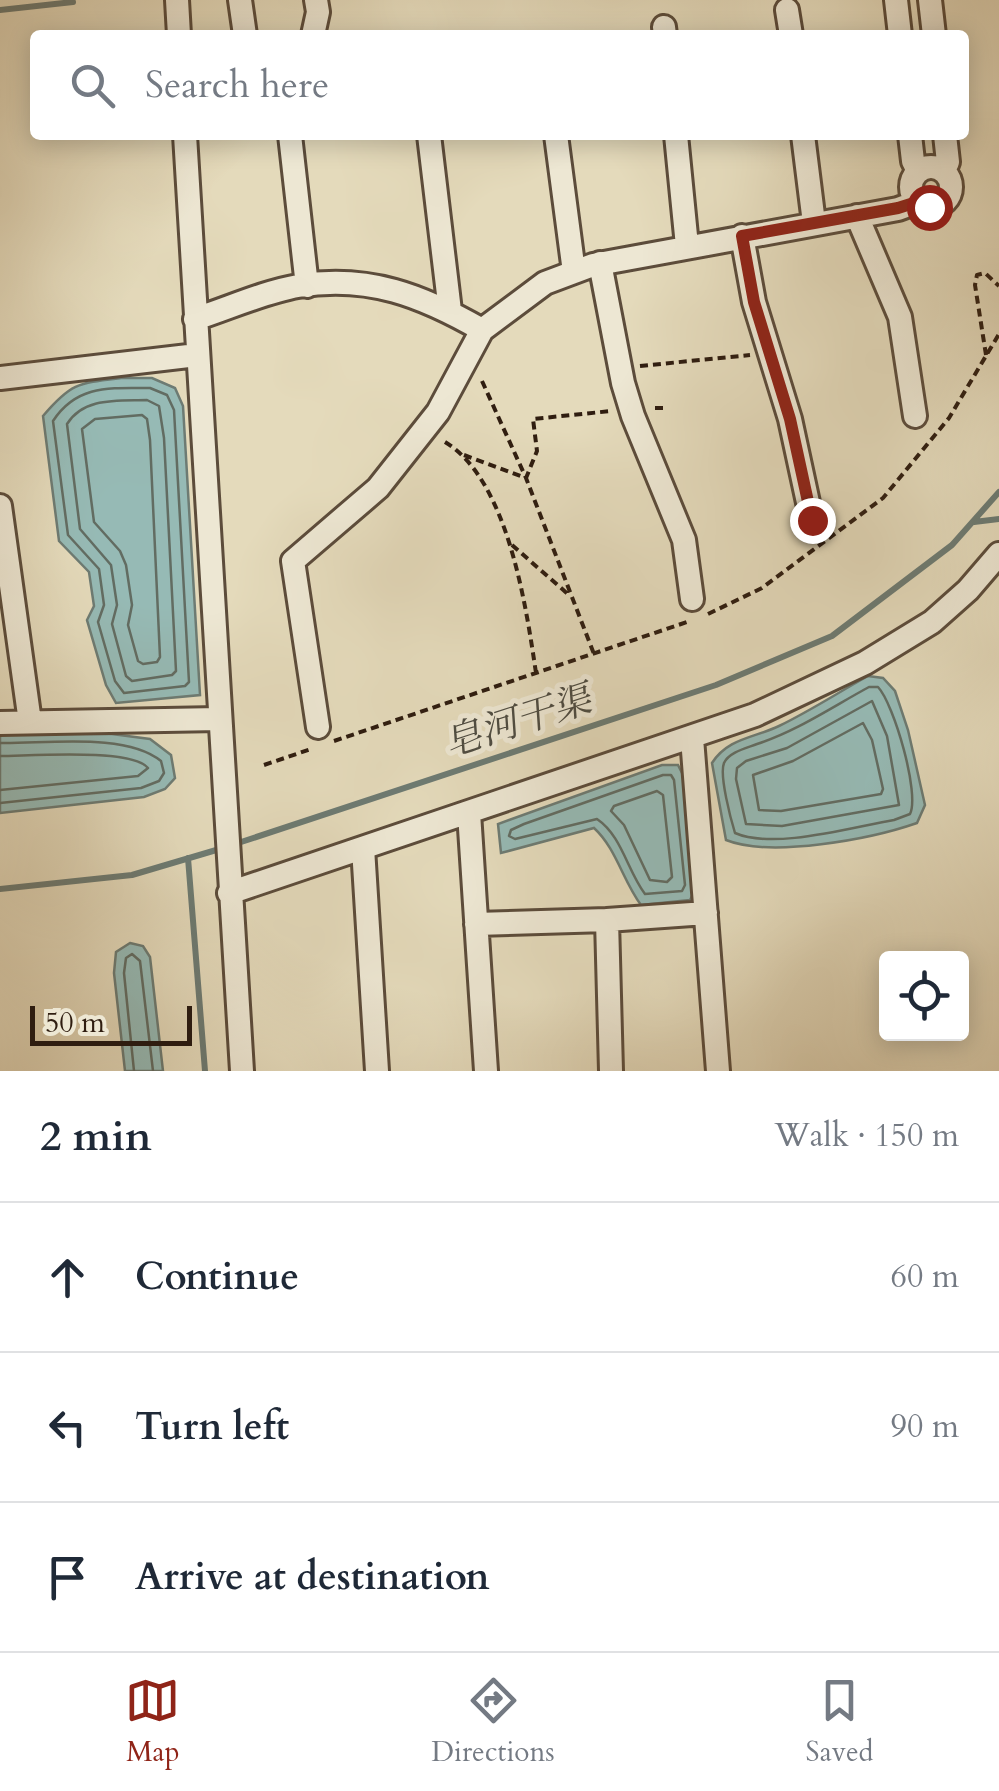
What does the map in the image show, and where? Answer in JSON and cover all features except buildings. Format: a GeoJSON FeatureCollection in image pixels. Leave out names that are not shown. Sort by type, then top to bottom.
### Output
{"type":"FeatureCollection","features":[{"type":"Feature","properties":{"kind":"street"},"geometry":{"type":"LineString","coordinates":[[177,0],[179,30]]}},
{"type":"Feature","properties":{"kind":"street"},"geometry":{"type":"LineString","coordinates":[[240,0],[244,30]]}},
{"type":"Feature","properties":{"kind":"street"},"geometry":{"type":"LineString","coordinates":[[314,30],[316,0]]}},
{"type":"Feature","properties":{"kind":"street"},"geometry":{"type":"LineString","coordinates":[[896,0],[899,30]]}},
{"type":"Feature","properties":{"kind":"street"},"geometry":{"type":"LineString","coordinates":[[930,0],[933,30]]}},
{"type":"Feature","properties":{"kind":"street"},"geometry":{"type":"LineString","coordinates":[[788,10],[790,30]]}},
{"type":"Feature","properties":{"kind":"street"},"geometry":{"type":"LineString","coordinates":[[185,140],[242,1071]]}},
{"type":"Feature","properties":{"kind":"street"},"geometry":{"type":"LineString","coordinates":[[291,140],[307,286]]}},
{"type":"Feature","properties":{"kind":"street"},"geometry":{"type":"LineString","coordinates":[[431,140],[450,311]]}},
{"type":"Feature","properties":{"kind":"street"},"geometry":{"type":"LineString","coordinates":[[557,140],[574,272]]}},
{"type":"Feature","properties":{"kind":"street"},"geometry":{"type":"LineString","coordinates":[[676,140],[687,246]]}},
{"type":"Feature","properties":{"kind":"street"},"geometry":{"type":"LineString","coordinates":[[804,140],[814,223]]}},
{"type":"Feature","properties":{"kind":"street"},"geometry":{"type":"LineString","coordinates":[[911,140],[918,171],[911,190],[917,202]]}},
{"type":"Feature","properties":{"kind":"street"},"geometry":{"type":"LineString","coordinates":[[944,170],[948,162],[946,140]]}},
{"type":"Feature","properties":{"kind":"street"},"geometry":{"type":"LineString","coordinates":[[318,727],[293,561],[378,488],[438,412],[482,330],[545,283],[600,263],[917,202],[929,207],[947,200],[952,188],[944,170],[931,166],[918,171]]}},
{"type":"Feature","properties":{"kind":"street"},"geometry":{"type":"LineString","coordinates":[[857,216],[900,318],[914,416]]}},
{"type":"Feature","properties":{"kind":"street"},"geometry":{"type":"LineString","coordinates":[[742,236],[754,302],[790,419],[812,520]]}},
{"type":"Feature","properties":{"kind":"street"},"geometry":{"type":"LineString","coordinates":[[600,263],[631,409],[684,540],[692,598]]}},
{"type":"Feature","properties":{"kind":"street"},"geometry":{"type":"LineString","coordinates":[[195,319],[307,286],[346,282],[408,292],[482,330]]}},
{"type":"Feature","properties":{"kind":"street"},"geometry":{"type":"LineString","coordinates":[[0,378],[198,355]]}},
{"type":"Feature","properties":{"kind":"street"},"geometry":{"type":"LineString","coordinates":[[0,506],[30,722]]}},
{"type":"Feature","properties":{"kind":"street"},"geometry":{"type":"LineString","coordinates":[[228,888],[363,848],[755,715],[865,662],[932,622],[968,590],[999,554]]}},
{"type":"Feature","properties":{"kind":"street"},"geometry":{"type":"LineString","coordinates":[[0,723],[219,719]]}},
{"type":"Feature","properties":{"kind":"street"},"geometry":{"type":"LineString","coordinates":[[692,738],[718,1071]]}},
{"type":"Feature","properties":{"kind":"street"},"geometry":{"type":"LineString","coordinates":[[469,813],[486,1071]]}},
{"type":"Feature","properties":{"kind":"street"},"geometry":{"type":"LineString","coordinates":[[363,848],[376,1071]]}},
{"type":"Feature","properties":{"kind":"street"},"geometry":{"type":"LineString","coordinates":[[476,924],[706,913]]}},
{"type":"Feature","properties":{"kind":"street"},"geometry":{"type":"LineString","coordinates":[[608,920],[611,1071]]}},
{"type":"Feature","properties":{"kind":"path"},"geometry":{"type":"LineString","coordinates":[[986,356],[975,286],[977,275],[985,273],[999,286]]}},
{"type":"Feature","properties":{"kind":"path"},"geometry":{"type":"LineString","coordinates":[[264,765],[594,654],[734,604],[762,588],[883,498],[949,418],[999,334]]}},
{"type":"Feature","properties":{"kind":"path"},"geometry":{"type":"LineString","coordinates":[[469,354],[526,478],[594,654]]}},
{"type":"Feature","properties":{"kind":"path"},"geometry":{"type":"LineString","coordinates":[[620,368],[768,354]]}},
{"type":"Feature","properties":{"kind":"path"},"geometry":{"type":"LineString","coordinates":[[526,478],[537,451],[533,419],[666,408]]}},
{"type":"Feature","properties":{"kind":"path"},"geometry":{"type":"LineString","coordinates":[[424,430],[460,454],[526,478]]}},
{"type":"Feature","properties":{"kind":"path"},"geometry":{"type":"LineString","coordinates":[[460,454],[493,502],[509,542],[528,614],[536,673]]}},
{"type":"Feature","properties":{"kind":"path"},"geometry":{"type":"LineString","coordinates":[[509,542],[573,598]]}},
{"type":"Feature","properties":{"kind":"water"},"geometry":{"type":"Polygon","coordinates":[[[121,378],[152,378],[175,388],[183,406],[200,695],[116,703],[106,685],[87,620],[94,606],[89,572],[59,541],[43,416],[76,386],[121,378]]]}},
{"type":"Feature","properties":{"kind":"water"},"geometry":{"type":"Polygon","coordinates":[[[868,676],[883,678],[895,691],[908,730],[925,805],[917,823],[874,835],[794,847],[745,845],[726,840],[712,763],[718,755],[734,743],[791,720],[868,676]]]}},
{"type":"Feature","properties":{"kind":"water"},"geometry":{"type":"Polygon","coordinates":[[[0,733],[112,734],[150,739],[171,755],[175,778],[165,789],[144,797],[0,813],[0,733]]]}},
{"type":"Feature","properties":{"kind":"water"},"geometry":{"type":"Polygon","coordinates":[[[662,765],[678,765],[684,777],[696,888],[690,900],[641,905],[608,845],[594,828],[501,853],[498,824],[662,765]]]}},
{"type":"Feature","properties":{"kind":"water"},"geometry":{"type":"Polygon","coordinates":[[[130,943],[143,946],[150,957],[163,1071],[125,1071],[114,973],[116,952],[130,943]]]}},
{"type":"Feature","properties":{"kind":"waterway"},"geometry":{"type":"LineString","coordinates":[[0,10],[73,2]]}},
{"type":"Feature","properties":{"kind":"waterway","name":"皂河干渠"},"geometry":{"type":"LineString","coordinates":[[235,844],[716,685],[832,636],[952,545],[999,492]]}},
{"type":"Feature","properties":{"kind":"waterway"},"geometry":{"type":"LineString","coordinates":[[974,522],[999,519]]}},
{"type":"Feature","properties":{"kind":"waterway","name":"皂河干渠"},"geometry":{"type":"LineString","coordinates":[[0,889],[132,875],[223,848]]}},
{"type":"Feature","properties":{"kind":"waterway"},"geometry":{"type":"LineString","coordinates":[[188,858],[205,1071]]}},
{"type":"Feature","properties":{"kind":"route"},"geometry":{"type":"LineString","coordinates":[[812,520],[790,419],[754,302],[742,236],[917,202],[929,207]]}}]}
